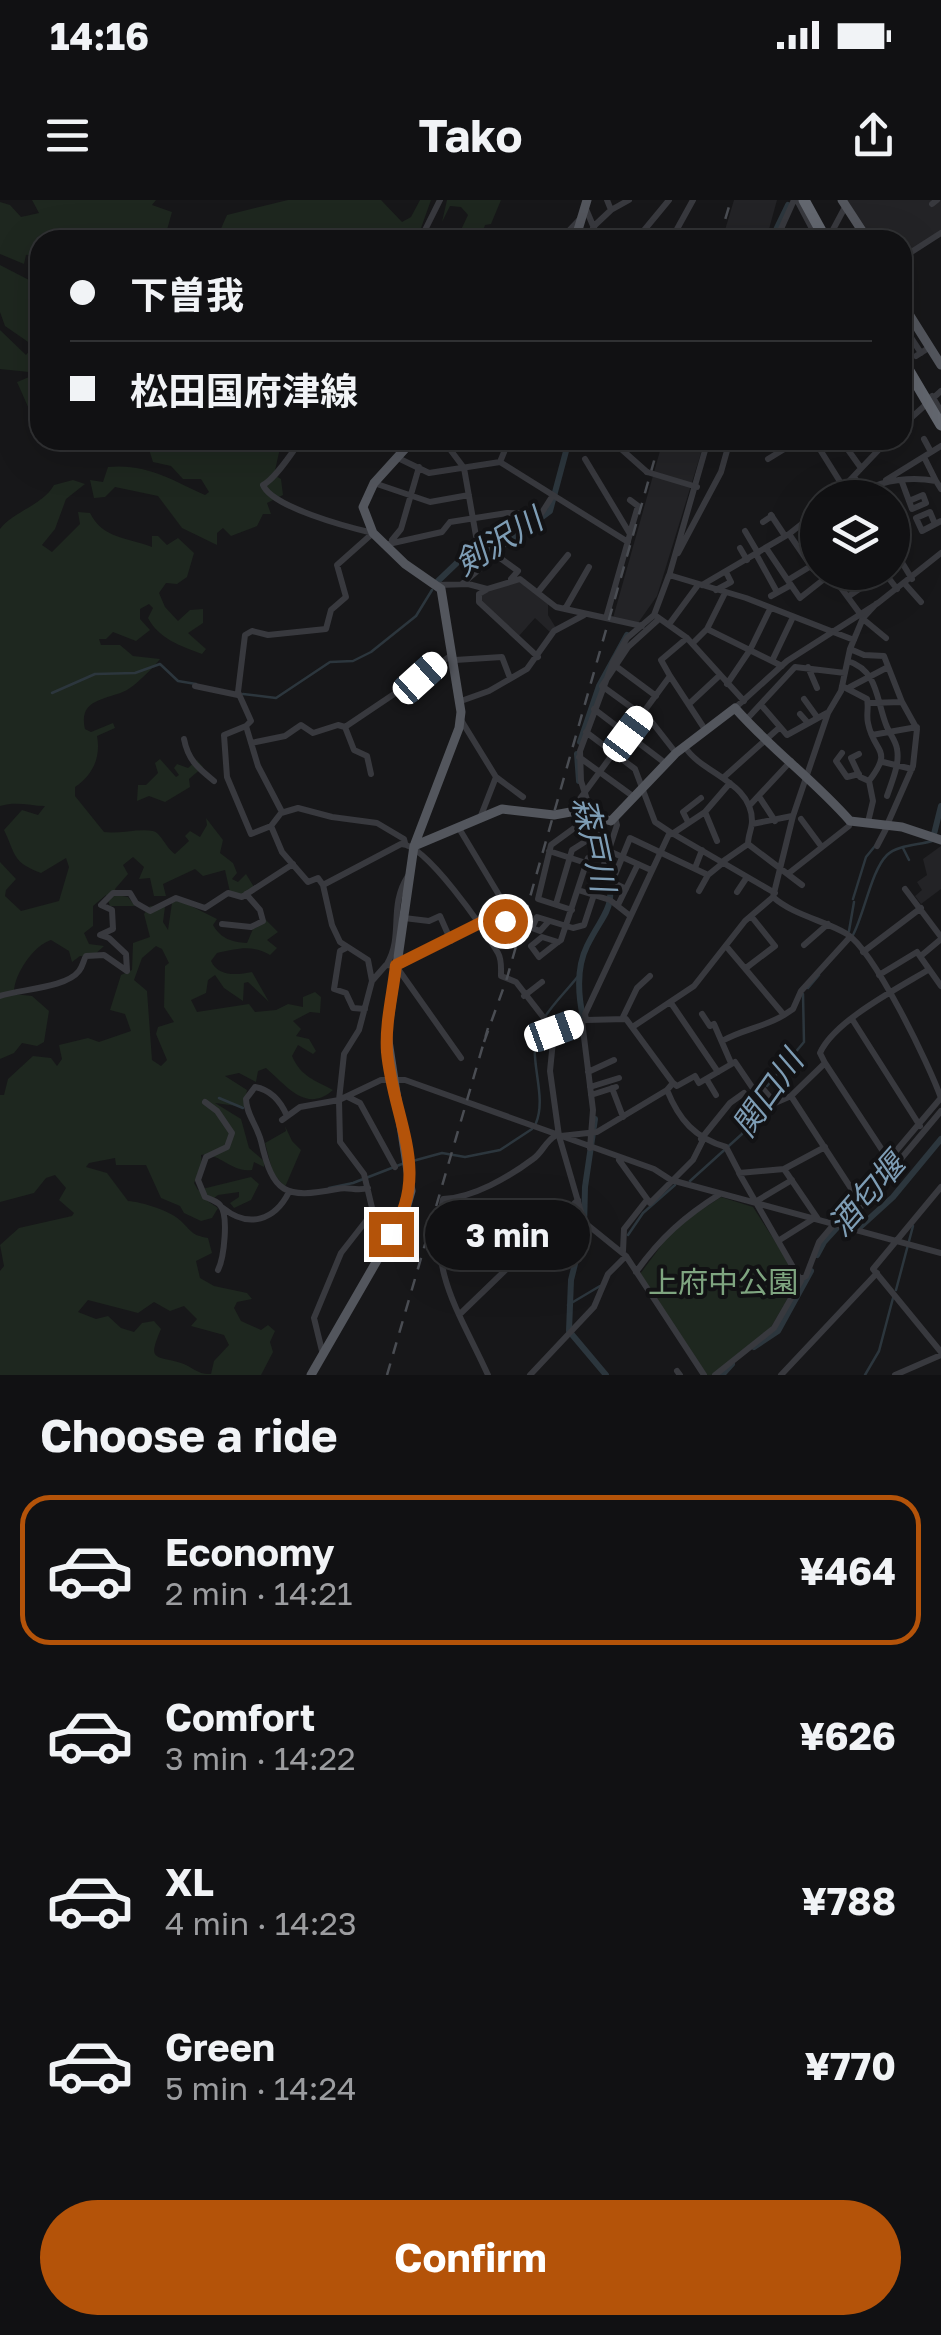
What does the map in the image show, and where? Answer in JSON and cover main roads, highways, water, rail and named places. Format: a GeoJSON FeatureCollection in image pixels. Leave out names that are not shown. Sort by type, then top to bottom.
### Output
{"type":"FeatureCollection","features":[{"type":"Feature","properties":{"kind":"highway"},"geometry":{"type":"LineString","coordinates":[[799,200],[818,230]]}},
{"type":"Feature","properties":{"kind":"highway"},"geometry":{"type":"LineString","coordinates":[[912,363],[941,425]]}},
{"type":"Feature","properties":{"kind":"main road"},"geometry":{"type":"LineString","coordinates":[[842,203],[859,230]]}},
{"type":"Feature","properties":{"kind":"main road"},"geometry":{"type":"LineString","coordinates":[[912,311],[941,357]]}},
{"type":"Feature","properties":{"kind":"main road"},"geometry":{"type":"LineString","coordinates":[[912,359],[941,365]]}},
{"type":"Feature","properties":{"kind":"main road"},"geometry":{"type":"LineString","coordinates":[[311,1375],[405,1212],[411,1192],[387,1034],[391,965],[402,918],[409,845],[460,720],[454,657],[439,586],[412,570],[373,532],[363,507],[374,484],[404,450]]}},
{"type":"Feature","properties":{"kind":"main road"},"geometry":{"type":"LineString","coordinates":[[409,845],[460,830],[502,810],[554,815],[571,811],[607,822],[639,794],[665,763],[735,708],[764,740],[808,774],[850,821],[888,825],[936,838]]}},
{"type":"Feature","properties":{"kind":"waterway","name":"森戸川"},"geometry":{"type":"LineString","coordinates":[[776,230],[788,205]]}},
{"type":"Feature","properties":{"kind":"waterway","name":"剣沢川"},"geometry":{"type":"LineString","coordinates":[[438,581],[462,558],[506,544],[550,511],[566,450]]}},
{"type":"Feature","properties":{"kind":"waterway","name":"剣沢川"},"geometry":{"type":"LineString","coordinates":[[243,694],[276,698],[330,662],[353,661],[371,652],[416,616],[432,590]]}},
{"type":"Feature","properties":{"kind":"waterway","name":"森戸川"},"geometry":{"type":"LineString","coordinates":[[580,742],[599,686],[627,635]]}},
{"type":"Feature","properties":{"kind":"waterway","name":"剣沢川"},"geometry":{"type":"LineString","coordinates":[[52,693],[95,674],[135,673],[160,664],[178,681],[196,684]]}},
{"type":"Feature","properties":{"kind":"waterway","name":"森戸川"},"geometry":{"type":"LineString","coordinates":[[577,754],[579,781]]}},
{"type":"Feature","properties":{"kind":"waterway","name":"関口川"},"geometry":{"type":"LineString","coordinates":[[934,834],[941,806]]}},
{"type":"Feature","properties":{"kind":"waterway","name":"関口川"},"geometry":{"type":"LineString","coordinates":[[853,935],[881,862],[902,847],[932,841]]}},
{"type":"Feature","properties":{"kind":"waterway"},"geometry":{"type":"LineString","coordinates":[[853,899],[866,857],[875,846]]}},
{"type":"Feature","properties":{"kind":"waterway"},"geometry":{"type":"LineString","coordinates":[[903,848],[909,860]]}},
{"type":"Feature","properties":{"kind":"waterway","name":"森戸川"},"geometry":{"type":"LineString","coordinates":[[583,1018],[579,990],[583,954],[610,901],[605,865]]}},
{"type":"Feature","properties":{"kind":"waterway"},"geometry":{"type":"LineString","coordinates":[[849,931],[854,902]]}},
{"type":"Feature","properties":{"kind":"waterway"},"geometry":{"type":"LineString","coordinates":[[536,1123],[540,1100],[535,1051],[539,1027],[579,975]]}},
{"type":"Feature","properties":{"kind":"waterway","name":"関口川"},"geometry":{"type":"LineString","coordinates":[[808,988],[819,975]]}},
{"type":"Feature","properties":{"kind":"waterway","name":"関口川"},"geometry":{"type":"LineString","coordinates":[[767,1086],[804,1042],[803,994]]}},
{"type":"Feature","properties":{"kind":"waterway","name":"関口川"},"geometry":{"type":"LineString","coordinates":[[690,1181],[742,1134],[756,1110],[761,1091]]}},
{"type":"Feature","properties":{"kind":"waterway"},"geometry":{"type":"LineString","coordinates":[[219,1098],[243,1108]]}},
{"type":"Feature","properties":{"kind":"waterway","name":"森戸川"},"geometry":{"type":"LineString","coordinates":[[595,1119],[585,1187],[584,1228],[571,1280],[569,1331],[606,1375]]}},
{"type":"Feature","properties":{"kind":"waterway"},"geometry":{"type":"LineString","coordinates":[[409,1162],[442,1153],[465,1157],[500,1150],[532,1129]]}},
{"type":"Feature","properties":{"kind":"waterway"},"geometry":{"type":"LineString","coordinates":[[859,1228],[893,1197],[941,1139]]}},
{"type":"Feature","properties":{"kind":"waterway"},"geometry":{"type":"LineString","coordinates":[[329,1188],[402,1164]]}},
{"type":"Feature","properties":{"kind":"waterway","name":"関口川"},"geometry":{"type":"LineString","coordinates":[[628,1235],[643,1213],[675,1185]]}},
{"type":"Feature","properties":{"kind":"waterway","name":"酒匂堰"},"geometry":{"type":"LineString","coordinates":[[817,1255],[863,1199]]}},
{"type":"Feature","properties":{"kind":"waterway"},"geometry":{"type":"LineString","coordinates":[[896,1290],[913,1226]]}},
{"type":"Feature","properties":{"kind":"waterway","name":"酒匂堰"},"geometry":{"type":"LineString","coordinates":[[754,1347],[778,1331],[811,1271]]}},
{"type":"Feature","properties":{"kind":"waterway","name":"関口川"},"geometry":{"type":"LineString","coordinates":[[568,1305],[600,1286]]}},
{"type":"Feature","properties":{"kind":"waterway"},"geometry":{"type":"LineString","coordinates":[[865,1375],[879,1351],[893,1298]]}},
{"type":"Feature","properties":{"kind":"waterway","name":"酒匂堰"},"geometry":{"type":"LineString","coordinates":[[722,1375],[732,1364]]}},
{"type":"Feature","properties":{"kind":"railway"},"geometry":{"type":"LineString","coordinates":[[722,230],[731,200]]}},
{"type":"Feature","properties":{"kind":"railway"},"geometry":{"type":"LineString","coordinates":[[484,1042],[507,978],[657,450]]}},
{"type":"Feature","properties":{"kind":"railway"},"geometry":{"type":"LineString","coordinates":[[387,1375],[488,1028]]}},
{"type":"Feature","properties":{"kind":"park label","name":"上府中公園"},"geometry":{"type":"Point","coordinates":[723,1282]}}]}
